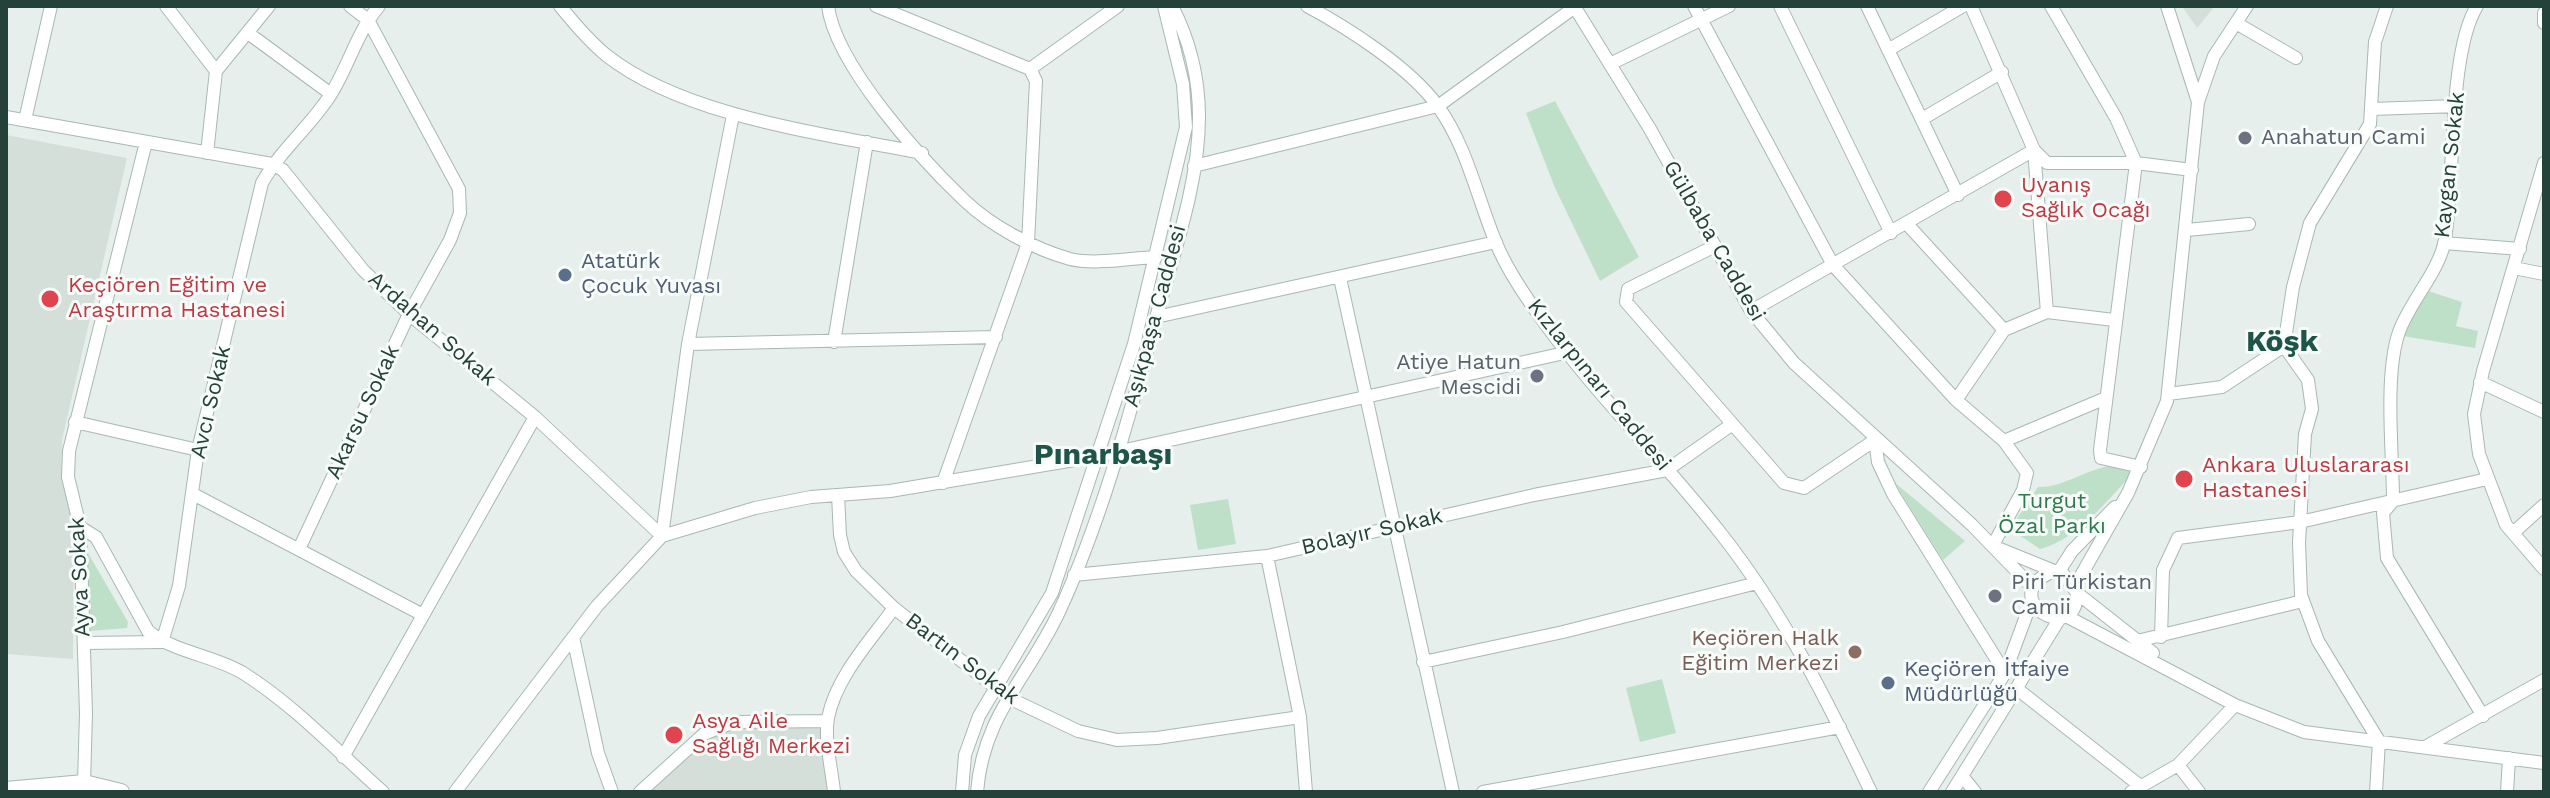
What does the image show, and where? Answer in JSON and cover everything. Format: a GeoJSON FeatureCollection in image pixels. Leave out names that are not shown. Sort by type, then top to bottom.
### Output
{"type":"FeatureCollection","features":[{"type":"Feature","properties":{"kind":"main road"},"geometry":{"type":"LineString","coordinates":[[6,790],[84,783],[121,792]]}},
{"type":"Feature","properties":{"kind":"street"},"geometry":{"type":"LineString","coordinates":[[25,120],[51,6]]}},
{"type":"Feature","properties":{"kind":"street"},"geometry":{"type":"LineString","coordinates":[[166,6],[216,71]]}},
{"type":"Feature","properties":{"kind":"street"},"geometry":{"type":"LineString","coordinates":[[207,153],[216,71],[269,6]]}},
{"type":"Feature","properties":{"kind":"street"},"geometry":{"type":"LineString","coordinates":[[350,6],[368,20]]}},
{"type":"Feature","properties":{"kind":"street","name":"Avcı Sokak"},"geometry":{"type":"LineString","coordinates":[[162,642],[179,586],[198,450],[262,183],[272,164],[331,94],[368,20],[379,6]]}},
{"type":"Feature","properties":{"kind":"street"},"geometry":{"type":"LineString","coordinates":[[560,6],[607,56],[654,83],[733,115],[922,153]]}},
{"type":"Feature","properties":{"kind":"street"},"geometry":{"type":"LineString","coordinates":[[828,6],[830,23],[851,65],[892,121],[965,201],[1028,243],[1073,260],[1156,257]]}},
{"type":"Feature","properties":{"kind":"street"},"geometry":{"type":"LineString","coordinates":[[876,6],[1030,69],[1036,81],[1028,243],[943,483]]}},
{"type":"Feature","properties":{"kind":"street"},"geometry":{"type":"LineString","coordinates":[[1030,69],[1118,6]]}},
{"type":"Feature","properties":{"kind":"street","name":"Aşıkpaşa Caddesi"},"geometry":{"type":"LineString","coordinates":[[962,792],[965,755],[979,716],[1052,593],[1134,344],[1186,127],[1183,84],[1164,6]]}},
{"type":"Feature","properties":{"kind":"street","name":"Aşıkpaşa Caddesi"},"geometry":{"type":"LineString","coordinates":[[977,792],[984,742],[1058,614],[1074,575],[1116,452],[1156,317],[1194,166],[1199,118],[1196,76],[1185,30],[1172,6]]}},
{"type":"Feature","properties":{"kind":"street","name":"Kızlarpınarı Caddesi"},"geometry":{"type":"LineString","coordinates":[[1307,6],[1389,60],[1438,106],[1460,145],[1496,242],[1537,313],[1722,535],[1757,583],[1798,646],[1871,792]]}},
{"type":"Feature","properties":{"kind":"street"},"geometry":{"type":"LineString","coordinates":[[1694,6],[1833,265],[1956,400],[2004,441],[2027,473],[2023,490],[1993,545]]}},
{"type":"Feature","properties":{"kind":"street"},"geometry":{"type":"LineString","coordinates":[[1610,64],[1729,6]]}},
{"type":"Feature","properties":{"kind":"street"},"geometry":{"type":"LineString","coordinates":[[1780,6],[1891,233]]}},
{"type":"Feature","properties":{"kind":"street"},"geometry":{"type":"LineString","coordinates":[[1867,6],[1958,195]]}},
{"type":"Feature","properties":{"kind":"street"},"geometry":{"type":"LineString","coordinates":[[1888,50],[1963,6]]}},
{"type":"Feature","properties":{"kind":"street"},"geometry":{"type":"LineString","coordinates":[[1971,6],[2034,150],[2047,312]]}},
{"type":"Feature","properties":{"kind":"street"},"geometry":{"type":"LineString","coordinates":[[2051,6],[2116,118],[2136,163],[2114,320],[2101,458],[2141,467]]}},
{"type":"Feature","properties":{"kind":"street"},"geometry":{"type":"LineString","coordinates":[[2167,6],[2198,102]]}},
{"type":"Feature","properties":{"kind":"street"},"geometry":{"type":"LineString","coordinates":[[1952,792],[2016,688],[2063,617],[2075,606],[2076,590],[2141,467],[2168,394],[2198,102],[2214,56],[2247,6]]}},
{"type":"Feature","properties":{"kind":"street"},"geometry":{"type":"LineString","coordinates":[[2376,792],[2379,741],[2318,641],[2303,601],[2300,522],[2305,434],[2312,409],[2308,380],[2284,346],[2293,287],[2310,223],[2370,124],[2375,42],[2387,6]]}},
{"type":"Feature","properties":{"kind":"street","name":"Kaygan Sokak"},"geometry":{"type":"LineString","coordinates":[[2477,6],[2471,16],[2463,57],[2444,243],[2400,330],[2393,356],[2393,501],[2383,513],[2387,558],[2483,716]]}},
{"type":"Feature","properties":{"kind":"street"},"geometry":{"type":"LineString","coordinates":[[1194,166],[1438,106],[1575,7]]}},
{"type":"Feature","properties":{"kind":"street","name":"Gülbaba Caddesi"},"geometry":{"type":"LineString","coordinates":[[1575,7],[1751,311],[1794,363],[1993,545]]}},
{"type":"Feature","properties":{"kind":"street"},"geometry":{"type":"LineString","coordinates":[[2544,13],[2544,23]]}},
{"type":"Feature","properties":{"kind":"street","name":"Akarsu Sokak"},"geometry":{"type":"LineString","coordinates":[[299,549],[409,314],[450,240],[460,213],[459,189],[368,20]]}},
{"type":"Feature","properties":{"kind":"street"},"geometry":{"type":"LineString","coordinates":[[2236,23],[2296,58]]}},
{"type":"Feature","properties":{"kind":"street"},"geometry":{"type":"LineString","coordinates":[[248,33],[331,94]]}},
{"type":"Feature","properties":{"kind":"street"},"geometry":{"type":"LineString","coordinates":[[1922,119],[2002,72]]}},
{"type":"Feature","properties":{"kind":"street"},"geometry":{"type":"LineString","coordinates":[[2372,109],[2457,106]]}},
{"type":"Feature","properties":{"kind":"street"},"geometry":{"type":"LineString","coordinates":[[662,536],[688,344],[733,115]]}},
{"type":"Feature","properties":{"kind":"street"},"geometry":{"type":"LineString","coordinates":[[6,117],[272,164]]}},
{"type":"Feature","properties":{"kind":"street","name":"Ayva Sokak"},"geometry":{"type":"LineString","coordinates":[[84,783],[80,527],[68,477],[75,422],[146,142]]}},
{"type":"Feature","properties":{"kind":"street"},"geometry":{"type":"LineString","coordinates":[[834,342],[867,142]]}},
{"type":"Feature","properties":{"kind":"street"},"geometry":{"type":"LineString","coordinates":[[2034,150],[2047,163],[2136,163],[2192,170]]}},
{"type":"Feature","properties":{"kind":"street"},"geometry":{"type":"LineString","coordinates":[[1751,311],[2034,150]]}},
{"type":"Feature","properties":{"kind":"street"},"geometry":{"type":"LineString","coordinates":[[2544,163],[2480,382],[2474,414],[2479,454],[2487,479],[2513,533],[2544,569]]}},
{"type":"Feature","properties":{"kind":"street","name":"Ardahan Sokak"},"geometry":{"type":"LineString","coordinates":[[272,164],[283,170],[363,270],[409,314],[535,417],[662,536]]}},
{"type":"Feature","properties":{"kind":"street"},"geometry":{"type":"LineString","coordinates":[[1907,224],[2004,330]]}},
{"type":"Feature","properties":{"kind":"street"},"geometry":{"type":"LineString","coordinates":[[2187,230],[2249,224]]}},
{"type":"Feature","properties":{"kind":"street"},"geometry":{"type":"LineString","coordinates":[[1156,317],[1496,242]]}},
{"type":"Feature","properties":{"kind":"street"},"geometry":{"type":"LineString","coordinates":[[2444,243],[2520,249]]}},
{"type":"Feature","properties":{"kind":"street"},"geometry":{"type":"LineString","coordinates":[[1715,246],[1628,289],[1626,302],[1731,425],[1784,483],[1793,488],[1804,488],[1875,440],[1878,462],[1893,494],[2005,673]]}},
{"type":"Feature","properties":{"kind":"street"},"geometry":{"type":"LineString","coordinates":[[2514,268],[2544,274]]}},
{"type":"Feature","properties":{"kind":"street"},"geometry":{"type":"LineString","coordinates":[[1340,278],[1369,394],[1423,662],[1453,792]]}},
{"type":"Feature","properties":{"kind":"street"},"geometry":{"type":"LineString","coordinates":[[1956,400],[2004,330],[2047,312],[2114,320]]}},
{"type":"Feature","properties":{"kind":"street"},"geometry":{"type":"LineString","coordinates":[[688,344],[996,337]]}},
{"type":"Feature","properties":{"kind":"street"},"geometry":{"type":"LineString","coordinates":[[2168,394],[2222,387],[2284,346]]}},
{"type":"Feature","properties":{"kind":"street"},"geometry":{"type":"LineString","coordinates":[[455,792],[573,637],[662,536],[755,508],[943,483],[1098,456],[1569,352]]}},
{"type":"Feature","properties":{"kind":"street"},"geometry":{"type":"LineString","coordinates":[[2480,382],[2544,412]]}},
{"type":"Feature","properties":{"kind":"street"},"geometry":{"type":"LineString","coordinates":[[2004,441],[2106,398]]}},
{"type":"Feature","properties":{"kind":"street"},"geometry":{"type":"LineString","coordinates":[[343,757],[535,417]]}},
{"type":"Feature","properties":{"kind":"street"},"geometry":{"type":"LineString","coordinates":[[75,422],[198,450]]}},
{"type":"Feature","properties":{"kind":"street"},"geometry":{"type":"LineString","coordinates":[[1667,470],[1731,425]]}},
{"type":"Feature","properties":{"kind":"street","name":"Bolayır Sokak"},"geometry":{"type":"LineString","coordinates":[[1074,575],[1267,556],[1667,470]]}},
{"type":"Feature","properties":{"kind":"street"},"geometry":{"type":"LineString","coordinates":[[2161,637],[2163,570],[2178,538],[2300,522],[2487,479]]}},
{"type":"Feature","properties":{"kind":"street"},"geometry":{"type":"LineString","coordinates":[[1929,792],[2005,673],[2042,577],[2055,573],[2128,493]]}},
{"type":"Feature","properties":{"kind":"street"},"geometry":{"type":"LineString","coordinates":[[193,494],[423,615]]}},
{"type":"Feature","properties":{"kind":"street","name":"Bartın Sokak"},"geometry":{"type":"LineString","coordinates":[[838,495],[844,552],[856,571],[894,608],[1009,698],[1078,731],[1117,740],[1157,738],[1300,717]]}},
{"type":"Feature","properties":{"kind":"street"},"geometry":{"type":"LineString","coordinates":[[2513,533],[2544,505]]}},
{"type":"Feature","properties":{"kind":"street"},"geometry":{"type":"LineString","coordinates":[[80,527],[96,537],[148,631],[162,642],[241,672],[270,692],[383,792]]}},
{"type":"Feature","properties":{"kind":"street"},"geometry":{"type":"LineString","coordinates":[[1993,545],[2055,573],[2175,670]]}},
{"type":"Feature","properties":{"kind":"street"},"geometry":{"type":"LineString","coordinates":[[1993,545],[2033,594],[2042,615],[2063,617],[2175,670],[2235,705],[2304,732],[2544,763]]}},
{"type":"Feature","properties":{"kind":"street"},"geometry":{"type":"LineString","coordinates":[[1267,556],[1300,717],[1306,792]]}},
{"type":"Feature","properties":{"kind":"street"},"geometry":{"type":"LineString","coordinates":[[1423,662],[1563,632],[1757,583]]}},
{"type":"Feature","properties":{"kind":"street"},"geometry":{"type":"LineString","coordinates":[[2137,641],[2303,601]]}},
{"type":"Feature","properties":{"kind":"street"},"geometry":{"type":"LineString","coordinates":[[834,792],[827,721],[849,669],[894,608]]}},
{"type":"Feature","properties":{"kind":"street"},"geometry":{"type":"LineString","coordinates":[[573,637],[598,753],[612,792]]}},
{"type":"Feature","properties":{"kind":"street"},"geometry":{"type":"LineString","coordinates":[[84,643],[162,642]]}},
{"type":"Feature","properties":{"kind":"street"},"geometry":{"type":"LineString","coordinates":[[2425,747],[2544,680]]}},
{"type":"Feature","properties":{"kind":"street"},"geometry":{"type":"LineString","coordinates":[[2016,688],[2135,788],[2178,765],[2235,705]]}},
{"type":"Feature","properties":{"kind":"street"},"geometry":{"type":"LineString","coordinates":[[640,792],[704,734],[734,722],[827,721]]}},
{"type":"Feature","properties":{"kind":"street"},"geometry":{"type":"LineString","coordinates":[[1483,792],[1840,727]]}},
{"type":"Feature","properties":{"kind":"street"},"geometry":{"type":"LineString","coordinates":[[2507,792],[2509,758]]}},
{"type":"Feature","properties":{"kind":"street"},"geometry":{"type":"LineString","coordinates":[[2178,765],[2199,792]]}},
{"type":"Feature","properties":{"kind":"street"},"geometry":{"type":"LineString","coordinates":[[1962,776],[1975,792]]}},
{"type":"Feature","properties":{"kind":"shaded area"},"geometry":{"type":"Polygon","coordinates":[[[2182,6],[2215,6],[2197,28],[2182,6]]]}},
{"type":"Feature","properties":{"kind":"shaded area","name":"Keçiören Eğitim ve Araştırma Hastanesi"},"geometry":{"type":"Polygon","coordinates":[[[6,135],[127,158],[62,440],[61,478],[74,519],[73,659],[6,654],[6,135]]]}},
{"type":"Feature","properties":{"kind":"shaded area"},"geometry":{"type":"Polygon","coordinates":[[[824,727],[827,792],[648,792],[705,740],[727,728],[824,727]]]}},
{"type":"Feature","properties":{"kind":"green space"},"geometry":{"type":"Polygon","coordinates":[[[1555,101],[1639,257],[1600,281],[1555,188],[1526,113],[1555,101]]]}},
{"type":"Feature","properties":{"kind":"green space"},"geometry":{"type":"Polygon","coordinates":[[[2425,290],[2462,302],[2456,326],[2478,331],[2475,348],[2403,336],[2425,290]]]}},
{"type":"Feature","properties":{"kind":"green space","name":"Turgut Özal Parkı"},"geometry":{"type":"Polygon","coordinates":[[[2119,465],[2135,471],[2092,517],[2068,536],[2040,549],[2010,529],[2038,487],[2059,484],[2097,469],[2119,465]]]}},
{"type":"Feature","properties":{"kind":"green space"},"geometry":{"type":"Polygon","coordinates":[[[1894,482],[1965,541],[1943,560],[1894,482]]]}},
{"type":"Feature","properties":{"kind":"green space"},"geometry":{"type":"Polygon","coordinates":[[[1228,499],[1236,544],[1198,550],[1190,505],[1228,499]]]}},
{"type":"Feature","properties":{"kind":"green space"},"geometry":{"type":"Polygon","coordinates":[[[88,553],[128,622],[127,628],[90,631],[87,625],[88,553]]]}},
{"type":"Feature","properties":{"kind":"green space"},"geometry":{"type":"Polygon","coordinates":[[[1662,679],[1676,733],[1640,742],[1626,688],[1662,679]]]}},
{"type":"Feature","properties":{"kind":"place","name":"Anahatun Cami"},"geometry":{"type":"Point","coordinates":[2245,138]}},
{"type":"Feature","properties":{"kind":"place","name":"Uyanış Sağlık Ocağı"},"geometry":{"type":"Point","coordinates":[2003,199]}},
{"type":"Feature","properties":{"kind":"place","name":"Atatürk Çocuk Yuvası"},"geometry":{"type":"Point","coordinates":[565,275]}},
{"type":"Feature","properties":{"kind":"place","name":"Keçiören Eğitim ve Araştırma Hastanesi"},"geometry":{"type":"Point","coordinates":[50,299]}},
{"type":"Feature","properties":{"kind":"place","name":"Atiye Hatun Mescidi"},"geometry":{"type":"Point","coordinates":[1537,376]}},
{"type":"Feature","properties":{"kind":"place","name":"Ankara Uluslararası Hastanesi"},"geometry":{"type":"Point","coordinates":[2184,479]}},
{"type":"Feature","properties":{"kind":"place","name":"Piri Türkistan Camii"},"geometry":{"type":"Point","coordinates":[1995,596]}},
{"type":"Feature","properties":{"kind":"place","name":"Keçiören Halk Eğitim Merkezi"},"geometry":{"type":"Point","coordinates":[1855,652]}},
{"type":"Feature","properties":{"kind":"place","name":"Keçiören İtfaiye Müdürlüğü"},"geometry":{"type":"Point","coordinates":[1888,683]}},
{"type":"Feature","properties":{"kind":"place","name":"Asya Aile Sağlığı Merkezi"},"geometry":{"type":"Point","coordinates":[674,735]}},
{"type":"Feature","properties":{"kind":"district","name":"Köşk"},"geometry":{"type":"Point","coordinates":[2282,342]}},
{"type":"Feature","properties":{"kind":"district","name":"Pınarbaşı"},"geometry":{"type":"Point","coordinates":[1103,455]}}]}
